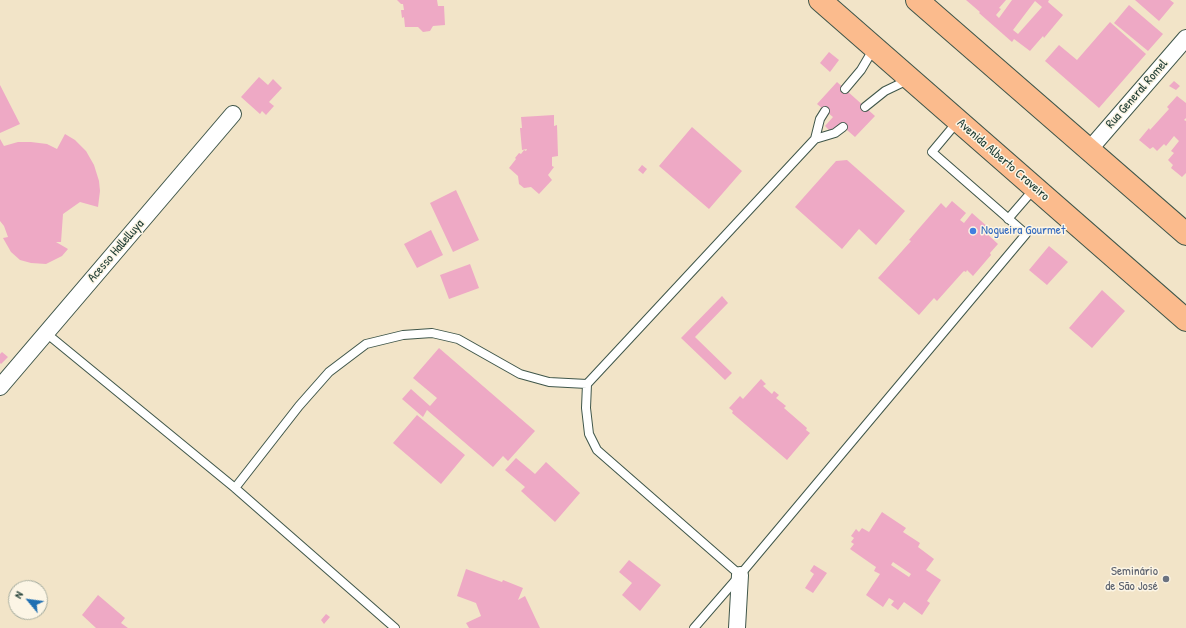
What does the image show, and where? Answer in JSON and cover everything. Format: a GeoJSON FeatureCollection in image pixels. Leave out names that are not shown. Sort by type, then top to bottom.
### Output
{"type":"FeatureCollection","features":[{"type":"Feature","properties":{"kind":"main road","name":"Avenida Alberto Craveiro"},"geometry":{"type":"LineString","coordinates":[[820,0],[1186,320]]}},
{"type":"Feature","properties":{"kind":"main road"},"geometry":{"type":"LineString","coordinates":[[922,2],[1088,150],[1186,234]]}},
{"type":"Feature","properties":{"kind":"street","name":"Rua General Romel"},"geometry":{"type":"LineString","coordinates":[[1088,150],[1186,38]]}},
{"type":"Feature","properties":{"kind":"street","name":"Acesso Hallelluya"},"geometry":{"type":"LineString","coordinates":[[0,387],[233,114]]}},
{"type":"Feature","properties":{"kind":"street"},"geometry":{"type":"LineString","coordinates":[[737,628],[740,600],[740,575]]}},
{"type":"Feature","properties":{"kind":"lane"},"geometry":{"type":"LineString","coordinates":[[845,89],[861,70],[874,48]]}},
{"type":"Feature","properties":{"kind":"lane"},"geometry":{"type":"LineString","coordinates":[[865,107],[885,91],[910,79]]}},
{"type":"Feature","properties":{"kind":"lane"},"geometry":{"type":"LineString","coordinates":[[740,575],[597,450],[589,434],[586,408],[587,384],[815,139],[820,119],[825,111]]}},
{"type":"Feature","properties":{"kind":"lane"},"geometry":{"type":"LineString","coordinates":[[694,628],[1026,234],[932,152],[958,121]]}},
{"type":"Feature","properties":{"kind":"lane"},"geometry":{"type":"LineString","coordinates":[[815,139],[835,134],[843,127]]}},
{"type":"Feature","properties":{"kind":"lane"},"geometry":{"type":"LineString","coordinates":[[1008,219],[1035,188]]}},
{"type":"Feature","properties":{"kind":"lane"},"geometry":{"type":"LineString","coordinates":[[46,333],[235,488],[395,628]]}},
{"type":"Feature","properties":{"kind":"lane"},"geometry":{"type":"LineString","coordinates":[[235,488],[299,406],[329,372],[366,344],[403,335],[432,333],[458,339],[520,374],[549,382],[587,384]]}},
{"type":"Feature","properties":{"kind":"building"},"geometry":{"type":"Polygon","coordinates":[[[397,0],[437,0],[438,6],[444,6],[445,25],[433,26],[430,31],[423,32],[418,27],[405,27],[404,17],[402,18],[401,10],[404,10],[403,4],[397,0]]]}},
{"type":"Feature","properties":{"kind":"building"},"geometry":{"type":"Polygon","coordinates":[[[966,0],[1006,0],[999,8],[1001,9],[996,15],[999,18],[1012,0],[1049,0],[1048,2],[1063,15],[1044,38],[1043,36],[1030,51],[1014,39],[1012,42],[979,13],[980,12],[966,0]],[[1035,1],[1013,30],[1018,34],[1042,7],[1035,1]]]}},
{"type":"Feature","properties":{"kind":"building"},"geometry":{"type":"Polygon","coordinates":[[[1135,0],[1170,0],[1174,3],[1159,21],[1135,0]]]}},
{"type":"Feature","properties":{"kind":"building"},"geometry":{"type":"Polygon","coordinates":[[[1129,5],[1163,34],[1148,51],[1114,23],[1129,5]]]}},
{"type":"Feature","properties":{"kind":"building"},"geometry":{"type":"Polygon","coordinates":[[[1110,22],[1146,54],[1099,108],[1045,61],[1059,45],[1077,60],[1110,22]]]}},
{"type":"Feature","properties":{"kind":"building"},"geometry":{"type":"Polygon","coordinates":[[[829,52],[839,60],[830,72],[820,63],[829,52]]]}},
{"type":"Feature","properties":{"kind":"building"},"geometry":{"type":"Polygon","coordinates":[[[259,77],[268,85],[273,79],[282,88],[269,102],[274,106],[266,115],[262,111],[260,114],[241,97],[259,77]]]}},
{"type":"Feature","properties":{"kind":"building"},"geometry":{"type":"Polygon","coordinates":[[[1174,81],[1180,86],[1176,90],[1169,86],[1174,81]]]}},
{"type":"Feature","properties":{"kind":"building"},"geometry":{"type":"Polygon","coordinates":[[[837,82],[875,116],[855,137],[840,124],[832,133],[825,126],[833,117],[817,104],[837,82]]]}},
{"type":"Feature","properties":{"kind":"building"},"geometry":{"type":"Polygon","coordinates":[[[0,85],[20,124],[0,133],[0,85]]]}},
{"type":"Feature","properties":{"kind":"building"},"geometry":{"type":"Polygon","coordinates":[[[1177,96],[1186,103],[1186,118],[1184,120],[1186,121],[1186,173],[1182,177],[1171,168],[1173,165],[1168,160],[1174,153],[1171,151],[1179,141],[1174,136],[1166,146],[1164,144],[1157,151],[1153,147],[1150,149],[1139,140],[1169,109],[1167,107],[1177,96]]]}},
{"type":"Feature","properties":{"kind":"building"},"geometry":{"type":"Polygon","coordinates":[[[554,115],[554,126],[557,125],[558,156],[552,157],[552,166],[554,167],[548,175],[552,180],[539,194],[531,187],[524,188],[519,184],[518,176],[509,168],[519,153],[521,154],[527,149],[522,150],[520,128],[522,128],[521,117],[554,115]]]}},
{"type":"Feature","properties":{"kind":"building"},"geometry":{"type":"Polygon","coordinates":[[[692,127],[742,171],[709,209],[659,166],[692,127]]]}},
{"type":"Feature","properties":{"kind":"building"},"geometry":{"type":"Polygon","coordinates":[[[65,134],[75,140],[86,151],[94,165],[99,181],[100,191],[98,207],[80,202],[63,214],[61,242],[56,242],[68,249],[62,256],[46,264],[31,263],[20,260],[11,252],[3,238],[8,237],[4,226],[0,221],[0,139],[4,146],[18,142],[31,142],[47,144],[57,149],[65,134]]]}},
{"type":"Feature","properties":{"kind":"building"},"geometry":{"type":"Polygon","coordinates":[[[847,160],[905,211],[876,245],[859,229],[842,249],[795,207],[836,161],[847,160]]]}},
{"type":"Feature","properties":{"kind":"building"},"geometry":{"type":"Polygon","coordinates":[[[642,165],[647,169],[643,174],[638,170],[642,165]]]}},
{"type":"Feature","properties":{"kind":"building"},"geometry":{"type":"Polygon","coordinates":[[[456,190],[479,240],[453,252],[430,203],[456,190]]]}},
{"type":"Feature","properties":{"kind":"building"},"geometry":{"type":"Polygon","coordinates":[[[952,201],[966,213],[960,220],[964,223],[972,213],[989,228],[985,232],[998,244],[990,253],[991,255],[973,276],[967,270],[966,272],[964,271],[937,301],[934,298],[919,315],[878,278],[911,241],[909,240],[941,203],[946,208],[952,201]]]}},
{"type":"Feature","properties":{"kind":"building"},"geometry":{"type":"Polygon","coordinates":[[[431,230],[443,255],[417,268],[404,244],[431,230]]]}},
{"type":"Feature","properties":{"kind":"building"},"geometry":{"type":"Polygon","coordinates":[[[1049,246],[1068,262],[1047,285],[1029,270],[1049,246]]]}},
{"type":"Feature","properties":{"kind":"building"},"geometry":{"type":"Polygon","coordinates":[[[470,264],[479,288],[449,299],[440,275],[470,264]]]}},
{"type":"Feature","properties":{"kind":"building"},"geometry":{"type":"Polygon","coordinates":[[[1102,290],[1125,311],[1092,348],[1069,328],[1102,290]]]}},
{"type":"Feature","properties":{"kind":"building"},"geometry":{"type":"Polygon","coordinates":[[[722,296],[728,303],[695,337],[732,373],[725,380],[681,338],[722,296]]]}},
{"type":"Feature","properties":{"kind":"building"},"geometry":{"type":"Polygon","coordinates":[[[439,348],[535,431],[508,461],[503,456],[493,467],[427,410],[423,417],[402,399],[411,389],[430,406],[437,398],[413,378],[439,348]]]}},
{"type":"Feature","properties":{"kind":"building"},"geometry":{"type":"Polygon","coordinates":[[[2,352],[8,357],[1,364],[0,354],[2,352]]]}},
{"type":"Feature","properties":{"kind":"building"},"geometry":{"type":"Polygon","coordinates":[[[761,379],[766,384],[763,386],[772,394],[774,391],[779,395],[776,398],[786,406],[784,408],[807,428],[806,430],[810,433],[787,460],[732,413],[733,411],[729,408],[740,396],[743,399],[761,379]]]}},
{"type":"Feature","properties":{"kind":"building"},"geometry":{"type":"Polygon","coordinates":[[[417,415],[465,455],[441,484],[393,443],[417,415]]]}},
{"type":"Feature","properties":{"kind":"building"},"geometry":{"type":"Polygon","coordinates":[[[516,458],[535,474],[546,462],[580,493],[555,522],[521,491],[525,487],[505,470],[516,458]]]}},
{"type":"Feature","properties":{"kind":"building"},"geometry":{"type":"Polygon","coordinates":[[[882,512],[906,528],[903,532],[920,543],[918,547],[934,559],[926,570],[941,580],[927,601],[930,603],[922,615],[904,602],[898,610],[891,605],[894,601],[889,598],[883,607],[866,595],[880,574],[874,571],[876,567],[850,549],[854,544],[851,542],[854,538],[851,536],[856,529],[859,532],[862,528],[869,532],[882,512]],[[893,562],[891,565],[909,577],[911,574],[893,562]]]}},
{"type":"Feature","properties":{"kind":"building"},"geometry":{"type":"Polygon","coordinates":[[[629,560],[661,585],[640,611],[622,595],[632,583],[619,572],[629,560]]]}},
{"type":"Feature","properties":{"kind":"building"},"geometry":{"type":"Polygon","coordinates":[[[814,565],[827,573],[813,593],[805,588],[814,574],[810,571],[814,565]]]}},
{"type":"Feature","properties":{"kind":"building"},"geometry":{"type":"Polygon","coordinates":[[[466,569],[502,582],[503,580],[523,588],[518,600],[525,596],[540,628],[469,628],[466,623],[481,616],[476,603],[457,596],[466,569]]]}},
{"type":"Feature","properties":{"kind":"building"},"geometry":{"type":"Polygon","coordinates":[[[98,595],[125,618],[121,623],[128,628],[96,628],[82,615],[98,595]]]}},
{"type":"Feature","properties":{"kind":"building"},"geometry":{"type":"Polygon","coordinates":[[[326,614],[330,617],[324,624],[321,620],[326,614]]]}},
{"type":"Feature","properties":{"kind":"place","name":"Nogueira Gourmet"},"geometry":{"type":"Point","coordinates":[973,231]}},
{"type":"Feature","properties":{"kind":"place","name":"Seminário de São José"},"geometry":{"type":"Point","coordinates":[1166,579]}}]}
